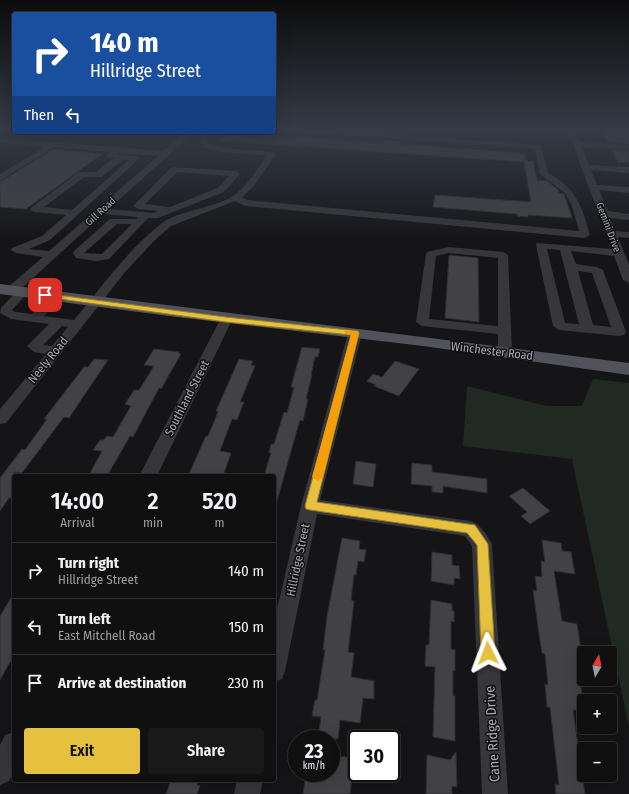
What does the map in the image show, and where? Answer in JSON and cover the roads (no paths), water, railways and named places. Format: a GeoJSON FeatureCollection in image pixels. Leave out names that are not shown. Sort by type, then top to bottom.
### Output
{"type":"FeatureCollection","features":[{"type":"Feature","properties":{"kind":"main road","name":"Winchester Road"},"geometry":{"type":"LineString","coordinates":[[11,291],[96,301],[226,320],[355,333],[629,369]]}},
{"type":"Feature","properties":{"kind":"street"},"geometry":{"type":"LineString","coordinates":[[0,178],[19,166]]}},
{"type":"Feature","properties":{"kind":"street"},"geometry":{"type":"LineString","coordinates":[[74,213],[35,209],[82,174],[98,175],[107,166]]}},
{"type":"Feature","properties":{"kind":"street"},"geometry":{"type":"LineString","coordinates":[[52,255],[16,250],[46,238],[127,166]]}},
{"type":"Feature","properties":{"kind":"street","name":"Gill Road"},"geometry":{"type":"LineString","coordinates":[[35,318],[11,315],[5,311],[11,291],[151,166]]}},
{"type":"Feature","properties":{"kind":"street"},"geometry":{"type":"LineString","coordinates":[[263,166],[250,185],[236,198],[245,203],[585,236],[577,206],[566,187],[558,180],[544,174],[542,166]]}},
{"type":"Feature","properties":{"kind":"street"},"geometry":{"type":"LineString","coordinates":[[585,167],[629,170]]}},
{"type":"Feature","properties":{"kind":"street","name":"Gemini Drive"},"geometry":{"type":"LineString","coordinates":[[585,167],[628,275]]}},
{"type":"Feature","properties":{"kind":"street"},"geometry":{"type":"LineString","coordinates":[[142,218],[105,257],[96,258],[80,256],[78,253],[114,221],[155,216],[172,210],[221,190],[236,174],[175,169],[138,206],[172,210]]}},
{"type":"Feature","properties":{"kind":"street"},"geometry":{"type":"LineString","coordinates":[[593,188],[629,190]]}},
{"type":"Feature","properties":{"kind":"street","name":"Neely Road"},"geometry":{"type":"LineString","coordinates":[[0,419],[122,269],[167,224],[236,198]]}},
{"type":"Feature","properties":{"kind":"street"},"geometry":{"type":"LineString","coordinates":[[101,211],[142,218]]}},
{"type":"Feature","properties":{"kind":"street"},"geometry":{"type":"LineString","coordinates":[[604,214],[629,217]]}},
{"type":"Feature","properties":{"kind":"street"},"geometry":{"type":"LineString","coordinates":[[611,234],[629,235]]}},
{"type":"Feature","properties":{"kind":"street"},"geometry":{"type":"LineString","coordinates":[[571,267],[597,270],[619,332],[559,326],[541,246],[618,252]]}},
{"type":"Feature","properties":{"kind":"street"},"geometry":{"type":"LineString","coordinates":[[565,248],[587,329]]}},
{"type":"Feature","properties":{"kind":"street"},"geometry":{"type":"LineString","coordinates":[[505,331],[422,322],[432,254],[449,250],[502,255],[505,331],[505,353]]}},
{"type":"Feature","properties":{"kind":"street"},"geometry":{"type":"LineString","coordinates":[[593,250],[597,265]]}},
{"type":"Feature","properties":{"kind":"street"},"geometry":{"type":"LineString","coordinates":[[35,318],[57,296]]}},
{"type":"Feature","properties":{"kind":"street"},"geometry":{"type":"LineString","coordinates":[[35,318],[77,324]]}},
{"type":"Feature","properties":{"kind":"street","name":"Southland Street"},"geometry":{"type":"LineString","coordinates":[[149,474],[226,320]]}},
{"type":"Feature","properties":{"kind":"street"},"geometry":{"type":"LineString","coordinates":[[56,350],[40,349],[34,346],[59,322]]}},
{"type":"Feature","properties":{"kind":"street","name":"Hillridge Street"},"geometry":{"type":"LineString","coordinates":[[276,662],[310,506],[355,333]]}},
{"type":"Feature","properties":{"kind":"street","name":"Cane Ridge Drive"},"geometry":{"type":"LineString","coordinates":[[310,506],[471,529],[482,544],[495,794]]}},
{"type":"Feature","properties":{"kind":"street"},"geometry":{"type":"LineString","coordinates":[[0,772],[12,748]]}},
{"type":"Feature","properties":{"kind":"street"},"geometry":{"type":"LineString","coordinates":[[247,794],[250,782]]}}]}
